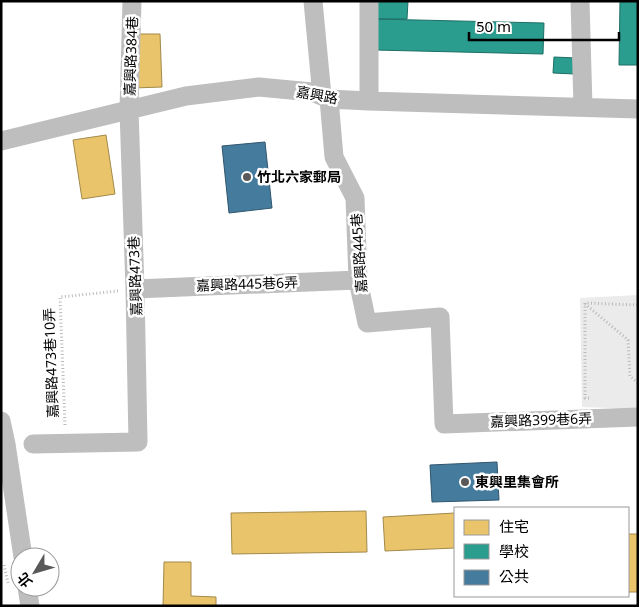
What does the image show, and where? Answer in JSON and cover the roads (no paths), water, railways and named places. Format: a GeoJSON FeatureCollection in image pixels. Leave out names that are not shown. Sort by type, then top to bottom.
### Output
{"type":"FeatureCollection","features":[{"type":"Feature","properties":{"kind":"street","name":"嘉興路384巷"},"geometry":{"type":"LineString","coordinates":[[129,110],[132,1]]}},
{"type":"Feature","properties":{"kind":"street","name":"嘉興路445巷"},"geometry":{"type":"LineString","coordinates":[[313,1],[334,157],[355,198],[358,280],[367,323],[440,317],[444,424]]}},
{"type":"Feature","properties":{"kind":"street"},"geometry":{"type":"LineString","coordinates":[[369,101],[370,1]]}},
{"type":"Feature","properties":{"kind":"street"},"geometry":{"type":"LineString","coordinates":[[580,1],[583,107]]}},
{"type":"Feature","properties":{"kind":"street","name":"嘉興路"},"geometry":{"type":"LineString","coordinates":[[1,141],[186,96],[259,87],[312,92],[325,97],[369,101],[638,109]]}},
{"type":"Feature","properties":{"kind":"street","name":"嘉興路473巷"},"geometry":{"type":"LineString","coordinates":[[33,444],[138,442],[129,110]]}},
{"type":"Feature","properties":{"kind":"street","name":"嘉興路445巷6弄"},"geometry":{"type":"LineString","coordinates":[[135,289],[358,280]]}},
{"type":"Feature","properties":{"kind":"street","name":"嘉興路399巷6弄"},"geometry":{"type":"LineString","coordinates":[[444,424],[638,417]]}},
{"type":"Feature","properties":{"kind":"street"},"geometry":{"type":"LineString","coordinates":[[1,421],[21,547]]}},
{"type":"Feature","properties":{"kind":"place","name":"竹北六家郵局"},"geometry":{"type":"Point","coordinates":[247,177]}},
{"type":"Feature","properties":{"kind":"place","name":"東興里集會所"},"geometry":{"type":"Point","coordinates":[465,482]}}]}
